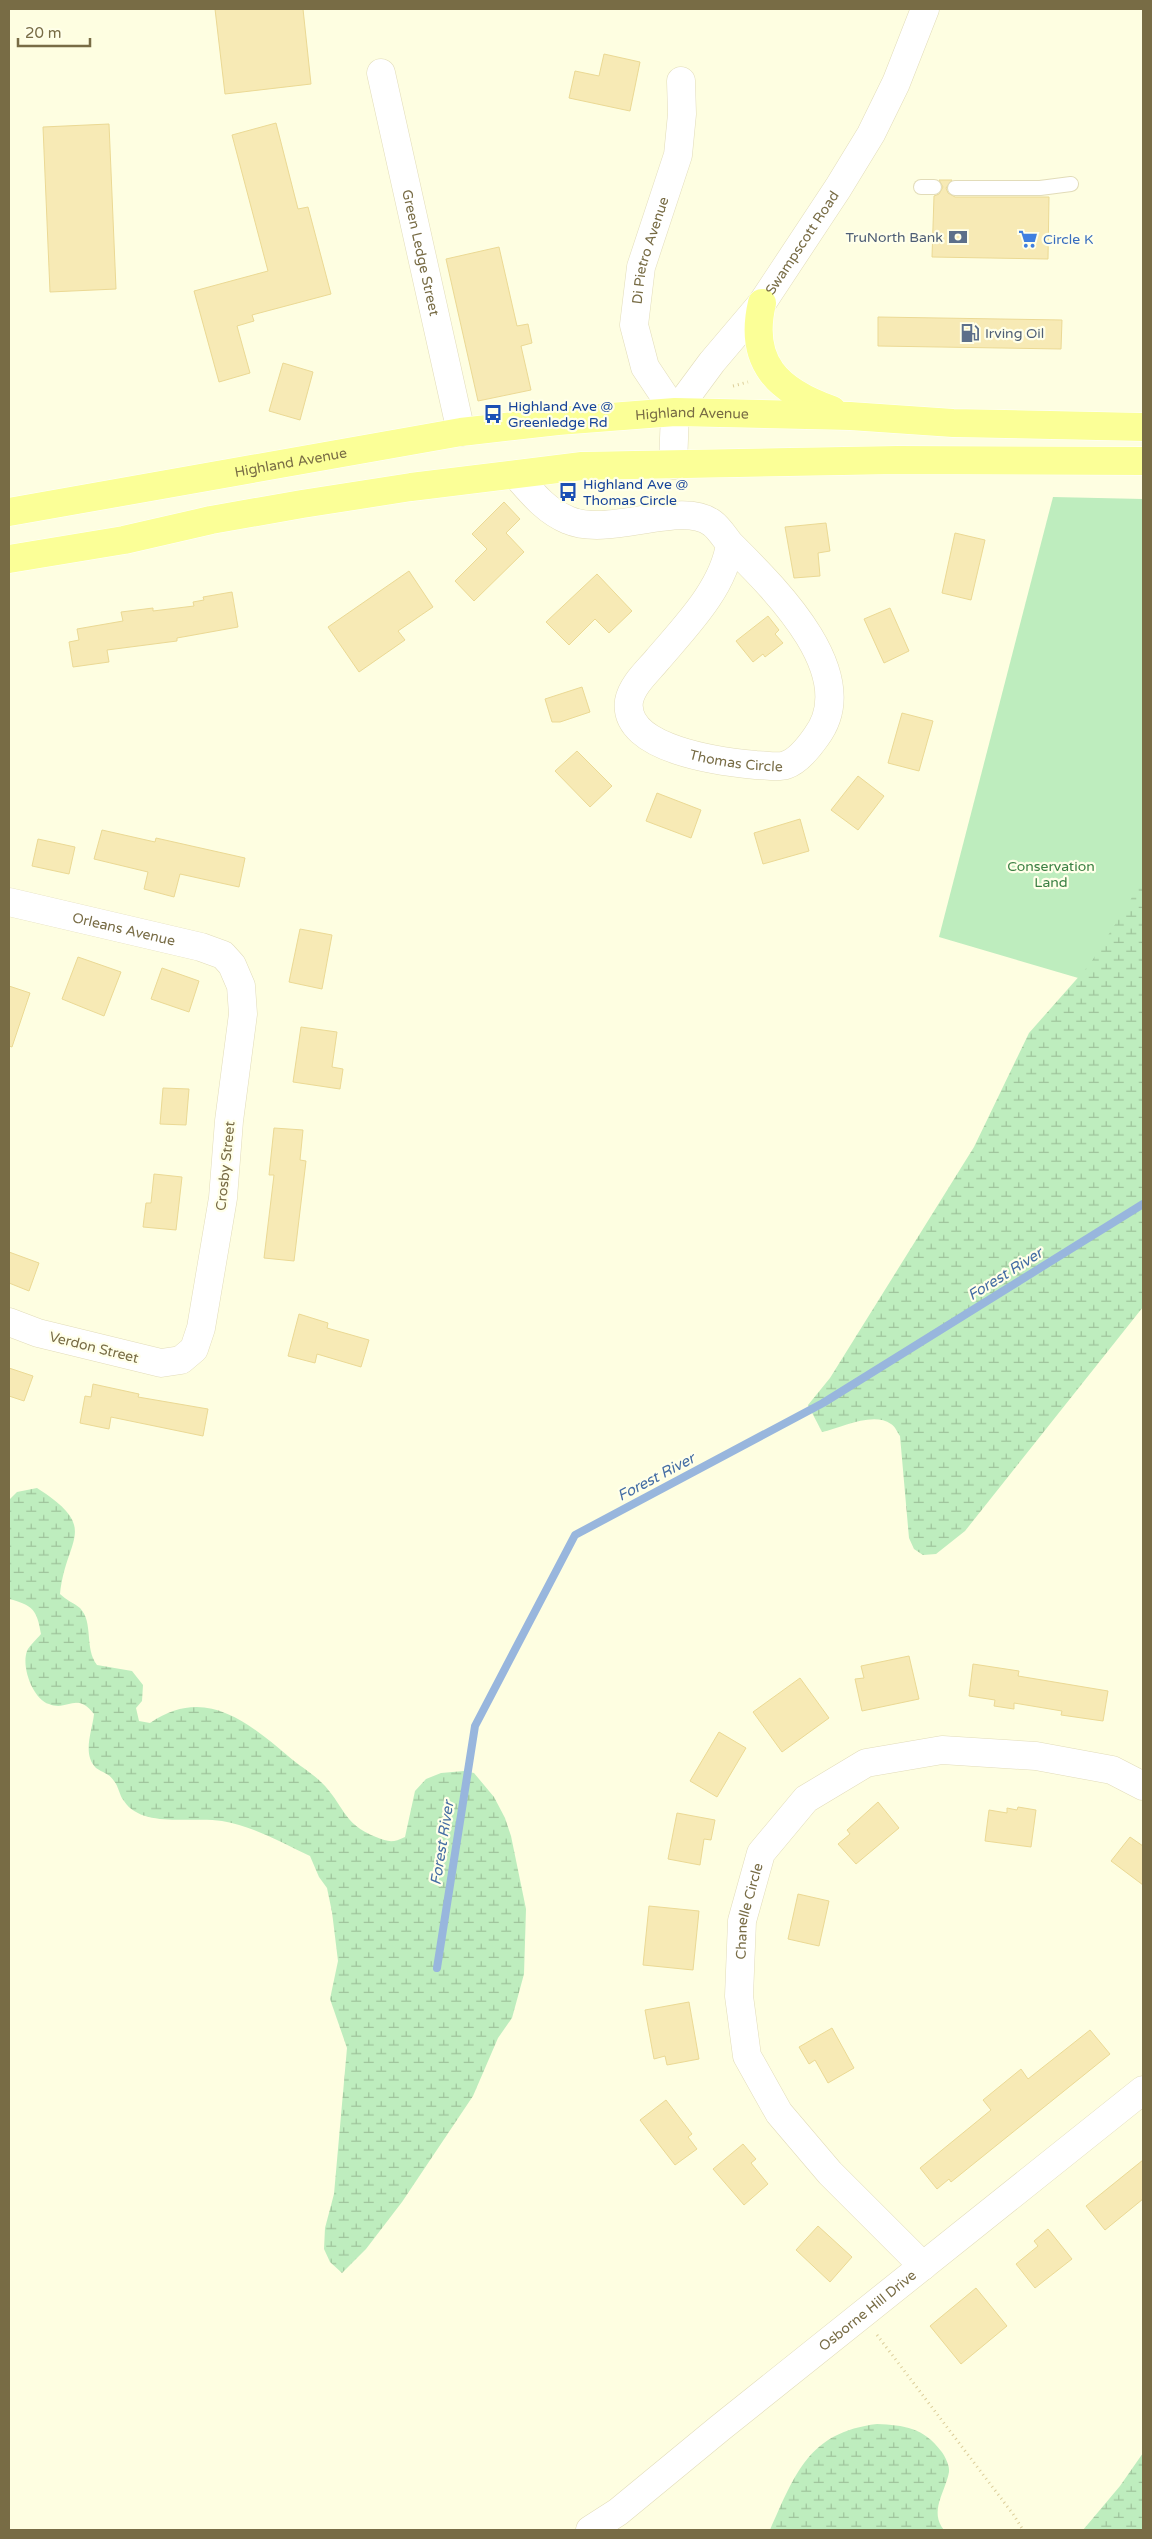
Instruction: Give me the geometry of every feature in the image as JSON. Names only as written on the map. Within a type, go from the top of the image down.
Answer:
[{"type":"main road","points":[[762,303],[758,323],[762,359],[780,382],[807,401],[850,416]]},
{"type":"main road","name":"Highland Avenue","points":[[9,512],[461,432],[558,421],[675,412],[850,416],[953,422],[1143,427]]},
{"type":"main road","points":[[9,559],[124,540],[212,520],[302,504],[411,487],[582,466],[907,460],[1143,461]]},
{"type":"street","name":"Swampscott Road","points":[[675,412],[712,362],[762,303],[871,134],[896,83],[925,9]]},
{"type":"street","name":"Green Ledge Street","points":[[381,73],[461,432]]},
{"type":"street","name":"Di Pietro Avenue","points":[[675,412],[645,367],[634,325],[641,267],[678,155],[682,114],[681,81]]},
{"type":"street","points":[[673,465],[675,412]]},
{"type":"street","name":"Thomas Circle","points":[[516,475],[553,512],[570,521],[593,525],[621,525],[660,517],[692,516],[712,523],[780,597],[811,640],[830,687],[830,707],[823,729],[801,755],[786,765],[742,764],[683,752],[663,745],[645,735],[633,721],[629,701],[636,685],[720,578],[728,559],[730,544]]},
{"type":"street","name":"Orleans Avenue","points":[[9,902],[201,947],[223,955],[232,966]]},
{"type":"street","name":"Crosby Street","points":[[181,1360],[194,1350],[201,1328],[223,1198],[229,1121],[243,1014],[241,986],[232,966]]},
{"type":"street","name":"Verdon Street","points":[[9,1322],[38,1333],[139,1359],[161,1363],[181,1360]]},
{"type":"street","name":"Chanelle Circle","points":[[923,2266],[830,2173],[779,2113],[747,2056],[739,1996],[742,1921],[761,1853],[806,1798],[866,1763],[942,1750],[1036,1756],[1112,1770],[1143,1786]]},
{"type":"street","name":"Osborne Hill Drive","points":[[590,2530],[618,2512],[1143,2090]]},
{"type":"lane","points":[[955,188],[1040,188],[1071,184]]},
{"type":"path","points":[[728,387],[754,381]]},
{"type":"path","points":[[862,2315],[1013,2514],[1023,2530]]},
{"type":"green space","name":"Conservation Land","points":[[1053,497],[1143,499],[1143,997],[939,937]]},
{"type":"green space","points":[[1143,880],[1143,1307],[965,1531],[936,1554],[923,1555],[914,1549],[909,1538],[900,1436],[895,1428],[884,1420],[875,1419],[822,1432],[808,1405],[830,1378],[974,1147],[1029,1033],[1090,964]]},
{"type":"green space","points":[[37,1488],[57,1502],[68,1514],[74,1525],[75,1535],[63,1575],[60,1594],[80,1608],[84,1614],[87,1621],[91,1651],[97,1665],[132,1671],[143,1685],[142,1701],[136,1708],[139,1721],[150,1723],[170,1712],[188,1707],[206,1708],[223,1712],[240,1720],[256,1730],[317,1778],[329,1790],[344,1813],[356,1826],[384,1840],[394,1841],[405,1837],[415,1791],[426,1779],[441,1773],[464,1771],[474,1773],[494,1797],[505,1818],[511,1836],[526,1909],[524,1974],[512,2018],[498,2038],[473,2096],[402,2202],[366,2249],[342,2273],[330,2262],[324,2249],[325,2228],[334,2194],[347,2048],[330,1999],[338,1961],[327,1888],[319,1877],[310,1856],[256,1831],[234,1823],[210,1820],[169,1820],[143,1815],[132,1810],[122,1799],[112,1778],[96,1768],[92,1762],[89,1742],[94,1714],[88,1707],[82,1704],[72,1703],[56,1706],[43,1701],[38,1696],[27,1673],[26,1658],[28,1649],[41,1634],[38,1619],[29,1606],[9,1599],[9,1500],[17,1492]]},
{"type":"green space","points":[[877,2424],[896,2425],[913,2429],[928,2437],[943,2453],[949,2472],[939,2502],[938,2516],[944,2530],[770,2530],[797,2474],[807,2459],[820,2446],[835,2436],[854,2429]]},
{"type":"green space","points":[[1143,2453],[1143,2530],[1083,2530],[1120,2486]]},
{"type":"building","points":[[215,9],[303,9],[311,84],[225,94]]},
{"type":"building","points":[[604,54],[640,62],[630,111],[569,98],[575,71],[599,76]]},
{"type":"building","points":[[276,123],[298,209],[308,207],[331,294],[252,315],[254,321],[237,326],[250,373],[219,382],[194,291],[268,271],[232,135]]},
{"type":"building","points":[[109,124],[116,289],[50,292],[43,127]]},
{"type":"building","points":[[939,180],[952,180],[946,188],[948,193],[955,197],[1049,197],[1048,259],[932,257],[934,196],[939,194],[943,187]]},
{"type":"building","points":[[499,247],[517,326],[528,324],[532,343],[521,346],[531,390],[478,401],[446,259]]},
{"type":"building","name":"Irving Oil","points":[[878,317],[1062,320],[1061,349],[878,346]]},
{"type":"building","points":[[283,363],[313,372],[300,420],[269,411]]},
{"type":"building","points":[[504,502],[520,519],[506,533],[524,552],[474,601],[455,581],[487,549],[472,534]]},
{"type":"building","points":[[826,523],[830,551],[818,553],[820,576],[794,578],[785,527]]},
{"type":"building","points":[[955,533],[985,540],[971,600],[942,593]]},
{"type":"building","points":[[409,571],[433,607],[398,631],[405,640],[359,672],[328,627]]},
{"type":"building","points":[[597,574],[632,611],[609,633],[595,619],[569,645],[546,622]]},
{"type":"building","points":[[232,592],[238,627],[177,638],[177,641],[107,650],[109,662],[73,667],[69,642],[79,640],[77,629],[123,621],[121,612],[153,608],[153,611],[194,606],[193,602],[204,600],[203,597]]},
{"type":"building","points":[[890,608],[909,651],[884,663],[864,619]]},
{"type":"building","points":[[768,616],[779,630],[775,634],[783,643],[765,657],[763,654],[753,662],[736,641]]},
{"type":"building","points":[[582,687],[590,712],[560,722],[552,722],[545,699]]},
{"type":"building","points":[[902,713],[933,721],[919,771],[888,763]]},
{"type":"building","points":[[577,751],[612,786],[590,807],[555,771]]},
{"type":"building","points":[[858,776],[884,796],[858,830],[831,810]]},
{"type":"building","points":[[657,793],[701,810],[691,838],[646,821]]},
{"type":"building","points":[[800,819],[809,851],[763,864],[754,833]]},
{"type":"building","points":[[102,830],[155,842],[156,838],[245,858],[239,887],[180,874],[174,897],[144,889],[148,872],[94,859]]},
{"type":"building","points":[[38,839],[75,847],[69,874],[32,866]]},
{"type":"building","points":[[300,929],[332,935],[322,989],[289,982]]},
{"type":"building","points":[[78,957],[121,972],[104,1016],[62,999]]},
{"type":"building","points":[[162,968],[199,981],[189,1012],[151,999]]},
{"type":"building","points":[[9,986],[30,993],[12,1047],[9,1046]]},
{"type":"building","points":[[301,1027],[337,1032],[332,1067],[343,1069],[340,1089],[293,1082]]},
{"type":"building","points":[[163,1088],[189,1089],[186,1125],[160,1124]]},
{"type":"building","points":[[274,1128],[303,1130],[300,1160],[306,1161],[294,1261],[264,1258],[274,1175],[269,1175]]},
{"type":"building","points":[[154,1174],[182,1177],[176,1230],[143,1227],[146,1203],[151,1203]]},
{"type":"building","points":[[9,1252],[39,1263],[29,1291],[9,1283]]},
{"type":"building","points":[[299,1314],[328,1323],[327,1328],[369,1340],[361,1367],[317,1354],[315,1363],[288,1356]]},
{"type":"building","points":[[9,1368],[33,1376],[24,1401],[9,1396]]},
{"type":"building","points":[[93,1384],[139,1394],[138,1397],[208,1409],[203,1436],[111,1417],[109,1429],[80,1423],[85,1396],[91,1397]]},
{"type":"building","points":[[909,1656],[919,1699],[862,1711],[855,1679],[864,1678],[861,1666]]},
{"type":"building","points":[[973,1664],[1019,1671],[1018,1676],[1108,1691],[1103,1721],[1061,1715],[1062,1711],[1014,1703],[1014,1709],[994,1706],[995,1700],[969,1696]]},
{"type":"building","points":[[800,1678],[829,1718],[782,1752],[753,1712]]},
{"type":"building","points":[[719,1732],[746,1748],[717,1797],[690,1781]]},
{"type":"building","points":[[878,1802],[899,1828],[856,1864],[838,1844],[850,1834],[847,1830]]},
{"type":"building","points":[[1018,1807],[1036,1810],[1031,1847],[985,1841],[989,1810],[1007,1813],[1007,1808],[1017,1810]]},
{"type":"building","points":[[677,1813],[715,1820],[711,1840],[704,1839],[700,1865],[668,1859]]},
{"type":"building","points":[[1130,1837],[1143,1846],[1143,1885],[1111,1861]]},
{"type":"building","points":[[798,1894],[829,1901],[819,1946],[788,1939]]},
{"type":"building","points":[[649,1906],[699,1911],[693,1970],[643,1965]]},
{"type":"building","points":[[689,2002],[699,2059],[667,2065],[665,2056],[654,2059],[645,2010]]},
{"type":"building","points":[[832,2028],[854,2068],[828,2083],[815,2060],[809,2064],[799,2047]]},
{"type":"building","points":[[1090,2030],[1110,2054],[951,2182],[949,2179],[937,2189],[920,2168],[991,2110],[983,2100],[1021,2069],[1028,2079]]},
{"type":"building","points":[[666,2100],[692,2134],[688,2137],[697,2149],[675,2165],[640,2120]]},
{"type":"building","points":[[743,2144],[756,2159],[751,2163],[768,2184],[744,2205],[713,2169]]},
{"type":"building","points":[[1143,2160],[1143,2199],[1105,2230],[1086,2206]]},
{"type":"building","points":[[818,2226],[852,2257],[830,2282],[796,2250]]},
{"type":"building","points":[[1048,2229],[1072,2259],[1035,2288],[1016,2264],[1038,2246],[1034,2241]]},
{"type":"building","points":[[976,2288],[1007,2326],[961,2364],[930,2326]]},
{"type":"waterway","name":"Forest River","points":[[437,1968],[475,1726],[575,1535],[823,1403],[1143,1204]]},
{"type":"place","name":"TruNorth Bank","points":[[958,237]]},
{"type":"place","name":"Circle K","points":[[1028,239]]},
{"type":"place","name":"Irving Oil","points":[[970,333]]},
{"type":"place","name":"Highland Ave @ Greenledge Rd","points":[[493,414]]},
{"type":"place","name":"Highland Ave @ Thomas Circle","points":[[568,492]]}]
